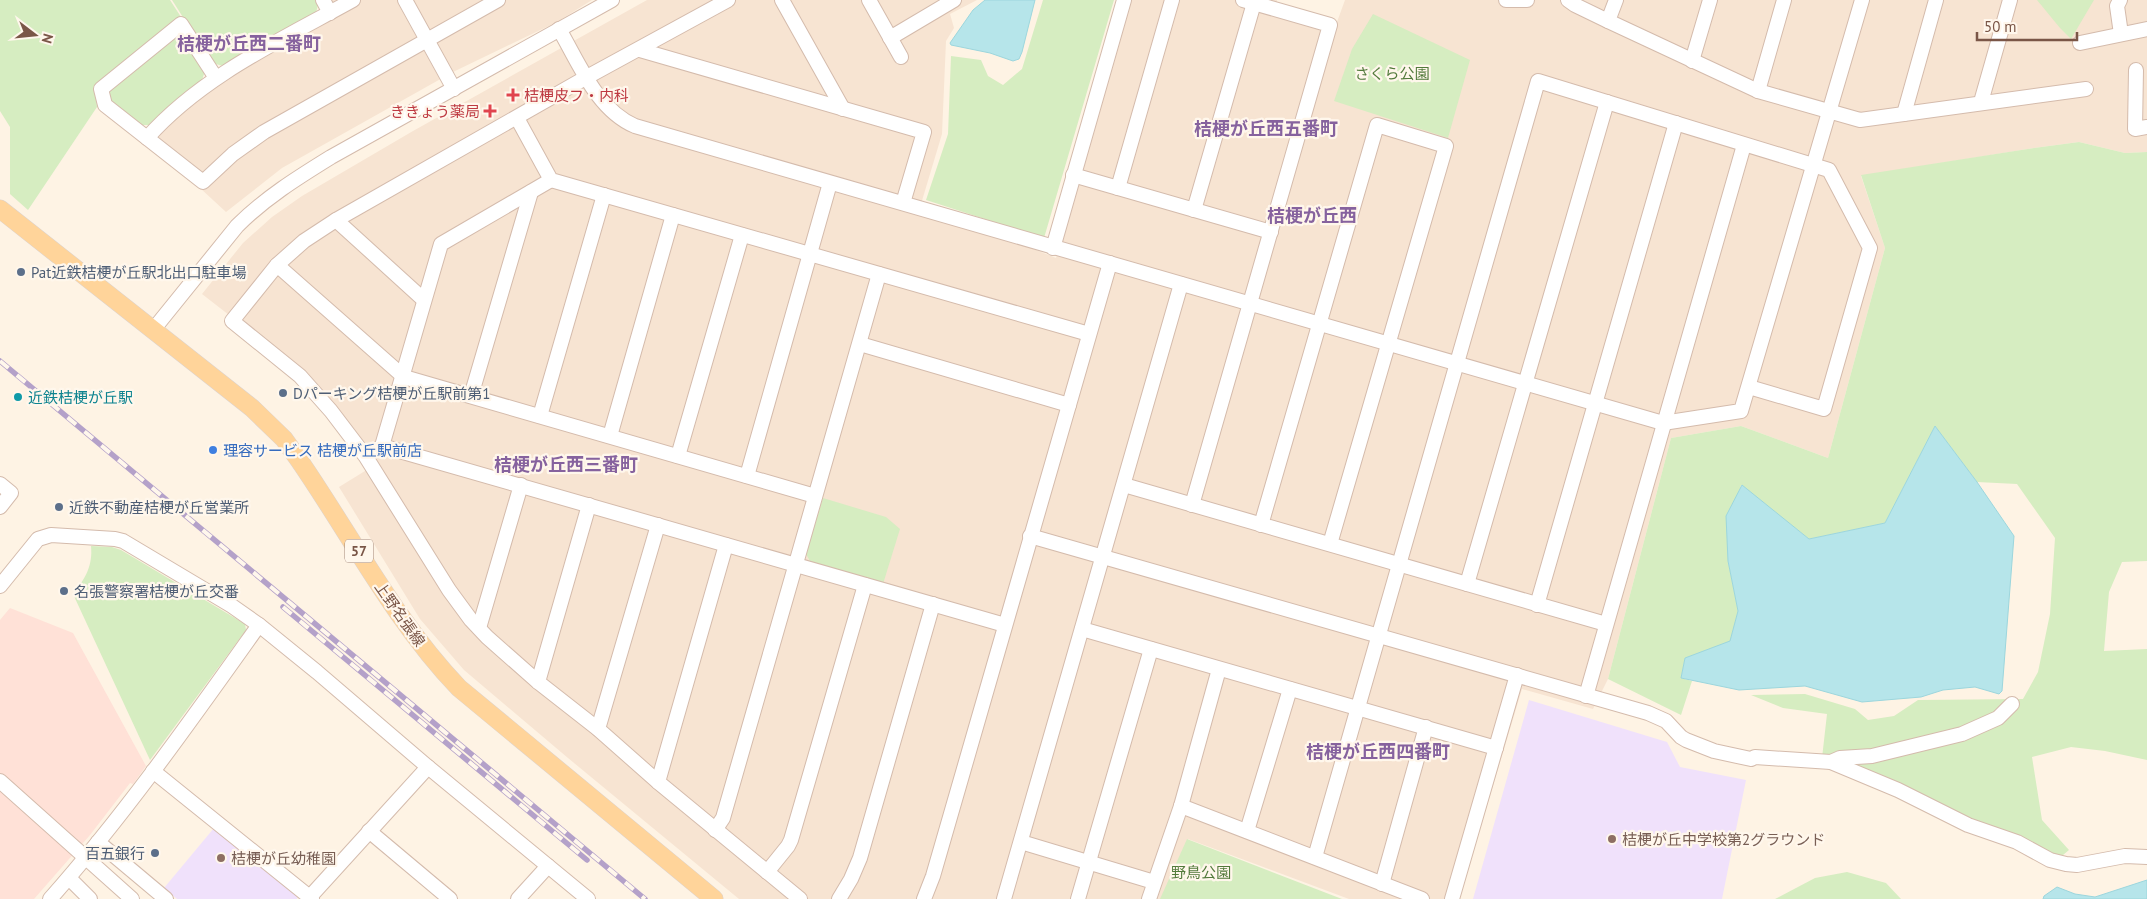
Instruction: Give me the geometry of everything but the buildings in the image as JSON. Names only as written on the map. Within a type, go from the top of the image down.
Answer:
[{"type":"main road","name":"上野名張線","points":[[0,209],[252,408],[284,439],[313,480],[409,630],[459,688],[714,899]]},
{"type":"street","points":[[323,0],[330,13]]},
{"type":"street","points":[[147,138],[178,106],[216,78],[353,0]]},
{"type":"street","points":[[405,0],[454,89]]},
{"type":"street","points":[[216,78],[181,24],[101,89],[105,105],[203,182],[233,154],[264,132],[498,0]]},
{"type":"street","points":[[153,330],[220,245],[268,198],[324,161],[612,0]]},
{"type":"street","points":[[728,0],[640,50],[587,77],[336,220],[300,244],[277,265],[232,320],[300,376],[332,411],[366,457],[449,590],[471,620],[538,682],[598,729],[715,830],[800,899]]},
{"type":"street","points":[[782,0],[843,109]]},
{"type":"street","points":[[869,0],[901,57]]},
{"type":"street","points":[[890,38],[954,0]]},
{"type":"street","points":[[1054,248],[1124,0]]},
{"type":"street","points":[[1118,188],[1172,0]]},
{"type":"street","points":[[1506,0],[1527,0]]},
{"type":"street","points":[[1568,0],[1608,21],[1758,91],[1860,120],[1980,102],[2086,89]]},
{"type":"street","points":[[1608,21],[1616,0]]},
{"type":"street","points":[[1692,61],[1710,0]]},
{"type":"street","points":[[1758,91],[1784,0]]},
{"type":"street","points":[[559,29],[587,77],[608,107],[628,123],[1663,423],[1741,411],[1862,0]]},
{"type":"street","points":[[1904,114],[1936,0]]},
{"type":"street","points":[[1980,102],[2010,0]]},
{"type":"street","points":[[2120,0],[2117,6],[2121,34]]},
{"type":"street","points":[[1192,504],[1330,25],[1283,5],[1248,2],[1194,210]]},
{"type":"street","points":[[2080,43],[2147,29]]},
{"type":"street","points":[[640,50],[924,132],[903,204]]},
{"type":"street","points":[[2136,70],[2134,129],[2147,127]]},
{"type":"street","points":[[1315,858],[1538,81],[1829,170],[1870,248],[1824,408],[1749,387]]},
{"type":"street","points":[[1467,584],[1608,102]]},
{"type":"street","points":[[517,118],[552,180],[1089,334]]},
{"type":"street","points":[[1537,605],[1676,123]]},
{"type":"street","points":[[1261,525],[1377,125],[1446,146],[1330,544]]},
{"type":"street","points":[[1586,696],[1744,145]]},
{"type":"street","points":[[1074,175],[1271,232]]},
{"type":"street","points":[[366,457],[382,446],[404,377],[441,244],[552,180]]},
{"type":"street","points":[[747,476],[830,183]]},
{"type":"street","points":[[471,396],[531,192]]},
{"type":"street","points":[[540,416],[604,195]]},
{"type":"street","points":[[610,436],[673,215]]},
{"type":"street","points":[[336,220],[424,300]]},
{"type":"street","points":[[678,456],[742,235]]},
{"type":"street","points":[[924,899],[933,876],[1110,264]]},
{"type":"street","points":[[277,265],[404,377],[816,496]]},
{"type":"street","points":[[715,830],[723,818],[879,274]]},
{"type":"street","points":[[1004,899],[1181,284]]},
{"type":"street","points":[[860,344],[1069,405]]},
{"type":"street","points":[[382,446],[1005,625]]},
{"type":"street","points":[[0,484],[11,493],[0,507]]},
{"type":"street","points":[[479,628],[521,485]]},
{"type":"street","points":[[1124,485],[1606,624]]},
{"type":"street","points":[[538,682],[589,505]]},
{"type":"street","points":[[598,729],[658,525]]},
{"type":"street","points":[[0,586],[38,539],[51,535],[123,541],[232,606],[258,626],[317,672],[428,767],[588,899]]},
{"type":"street","points":[[1030,536],[1659,717],[1666,721],[1680,737],[1714,751],[1751,759],[1755,757],[1831,762],[1898,790],[1974,828],[2023,844],[2050,860],[2077,865],[2124,856],[2147,857]]},
{"type":"street","points":[[658,782],[726,545]]},
{"type":"street","points":[[767,872],[791,840],[865,585]]},
{"type":"street","points":[[838,899],[849,884],[860,858],[934,604]]},
{"type":"street","points":[[50,899],[86,858],[153,771],[258,626]]},
{"type":"street","points":[[1082,629],[1496,748]]},
{"type":"street","points":[[1078,899],[1151,649]]},
{"type":"street","points":[[1149,899],[1181,806],[1219,669]]},
{"type":"street","points":[[1452,899],[1517,675]]},
{"type":"street","points":[[1247,831],[1290,688]]},
{"type":"street","points":[[1831,762],[1840,758],[1872,756],[1962,734],[1998,718],[2012,704]]},
{"type":"street","points":[[1382,884],[1426,727]]},
{"type":"street","points":[[153,771],[310,898],[428,767]]},
{"type":"street","points":[[0,781],[132,899]]},
{"type":"street","points":[[1181,806],[1422,899]]},
{"type":"street","points":[[369,831],[450,899]]},
{"type":"street","points":[[98,842],[166,899]]},
{"type":"street","points":[[1021,842],[1154,882]]},
{"type":"street","points":[[518,899],[548,866]]},
{"type":"street","points":[[69,878],[90,899]]},
{"type":"shaded area","points":[[316,0],[592,0],[557,22],[453,72],[282,168],[226,212],[200,188],[145,146],[160,131],[218,84],[327,20]]},
{"type":"shaded area","points":[[647,0],[977,0],[950,14],[954,28],[946,41],[942,134],[921,204],[1056,258],[1131,0],[1277,0],[1277,3],[1337,22],[1345,0],[2147,0],[2147,152],[2125,153],[2079,142],[1861,176],[1885,248],[1828,458],[1741,426],[1671,438],[1608,679],[1593,709],[1522,689],[1459,899],[1349,899],[1188,839],[1162,899],[739,899],[464,670],[420,619],[339,487],[378,463],[360,438],[229,315],[202,294],[243,243],[272,217],[302,196],[413,131]]},
{"type":"shaded area","points":[[10,608],[73,633],[146,766],[133,784],[130,783],[90,835],[34,899],[0,899],[0,620]]},
{"type":"shaded area","name":"桔梗が丘中学校第2グラウンド","points":[[1529,700],[1667,742],[1680,767],[1746,780],[1722,899],[1473,899]]},
{"type":"shaded area","name":"桔梗が丘幼稚園","points":[[214,828],[298,894],[297,899],[177,899],[164,888]]},
{"type":"green space","points":[[0,0],[170,0],[181,17],[95,86],[97,107],[28,210],[10,194],[10,127],[0,111]]},
{"type":"green space","points":[[172,0],[315,0],[318,5],[316,13],[223,66],[212,63]]},
{"type":"green space","points":[[1043,0],[1114,0],[1044,238],[926,200],[948,134],[951,56],[981,60],[988,76],[1003,85],[1022,69]]},
{"type":"green space","points":[[2037,0],[2094,0],[2071,39]]},
{"type":"green space","name":"さくら公園","points":[[1373,14],[1470,60],[1448,138],[1334,101],[1352,49]]},
{"type":"green space","points":[[173,37],[183,39],[205,71],[202,80],[173,103],[150,125],[139,125],[110,101],[109,91]]},
{"type":"green space","points":[[2079,142],[2125,153],[2147,152],[2147,561],[2122,562],[2109,592],[2104,651],[2147,649],[2147,760],[2105,751],[2071,747],[2032,757],[2042,820],[2069,850],[2063,855],[2051,856],[1822,758],[1827,714],[1783,708],[1751,695],[1805,694],[1855,709],[1868,720],[1894,716],[1918,700],[2023,699],[2038,672],[2050,614],[2055,538],[2017,484],[1977,482],[1935,426],[1885,523],[1809,539],[1741,485],[1728,561],[1738,611],[1730,642],[1685,658],[1681,678],[1692,681],[1681,715],[1608,679],[1671,438],[1741,426],[1828,458],[1885,248],[1861,175]]},
{"type":"green space","points":[[823,498],[886,517],[900,529],[883,584],[811,563],[806,554]]},
{"type":"green space","points":[[91,546],[112,547],[121,550],[245,624],[246,630],[150,760],[73,594],[87,572],[91,560]]},
{"type":"green space","name":"野鳥公園","points":[[1187,839],[1342,899],[1160,899]]},
{"type":"green space","points":[[1847,872],[1886,883],[1901,899],[1775,899],[1815,878]]},
{"type":"water","points":[[985,0],[1035,0],[1019,59],[1013,61],[990,53],[951,45],[950,43],[973,10]]},
{"type":"water","points":[[1935,426],[2014,536],[2002,691],[1999,694],[1975,687],[1943,690],[1921,697],[1862,702],[1805,686],[1739,690],[1681,678],[1685,658],[1730,641],[1738,611],[1728,561],[1726,516],[1742,485],[1809,539],[1885,523]]},
{"type":"water","points":[[2147,880],[2147,899],[2043,899],[2044,896],[2057,887],[2075,894],[2095,897]]},
{"type":"railway","points":[[0,361],[645,899]]},
{"type":"railway","points":[[283,607],[587,860]]},
{"type":"place","name":"桔梗皮フ・内科","points":[[513,95]]},
{"type":"place","name":"ききょう薬局","points":[[490,111]]},
{"type":"place","name":"Pat近鉄桔梗が丘駅北出口駐車場","points":[[21,272]]},
{"type":"place","name":"Dパーキング桔梗が丘駅前第1","points":[[283,393]]},
{"type":"place","name":"近鉄桔梗が丘駅","points":[[18,397]]},
{"type":"place","name":"理容サービス 桔梗が丘駅前店","points":[[213,450]]},
{"type":"place","name":"近鉄不動産桔梗が丘営業所","points":[[59,507]]},
{"type":"place","name":"名張警察署桔梗が丘交番","points":[[64,591]]},
{"type":"place","name":"桔梗が丘中学校第2グラウンド","points":[[1612,839]]},
{"type":"place","name":"百五銀行","points":[[155,853]]},
{"type":"place","name":"桔梗が丘幼稚園","points":[[221,858]]},
{"type":"district","name":"桔梗が丘西二番町","points":[[249,43]]},
{"type":"district","name":"桔梗が丘西五番町","points":[[1266,128]]},
{"type":"district","name":"桔梗が丘西","points":[[1312,215]]},
{"type":"district","name":"桔梗が丘西三番町","points":[[566,464]]},
{"type":"district","name":"桔梗が丘西四番町","points":[[1378,751]]}]
